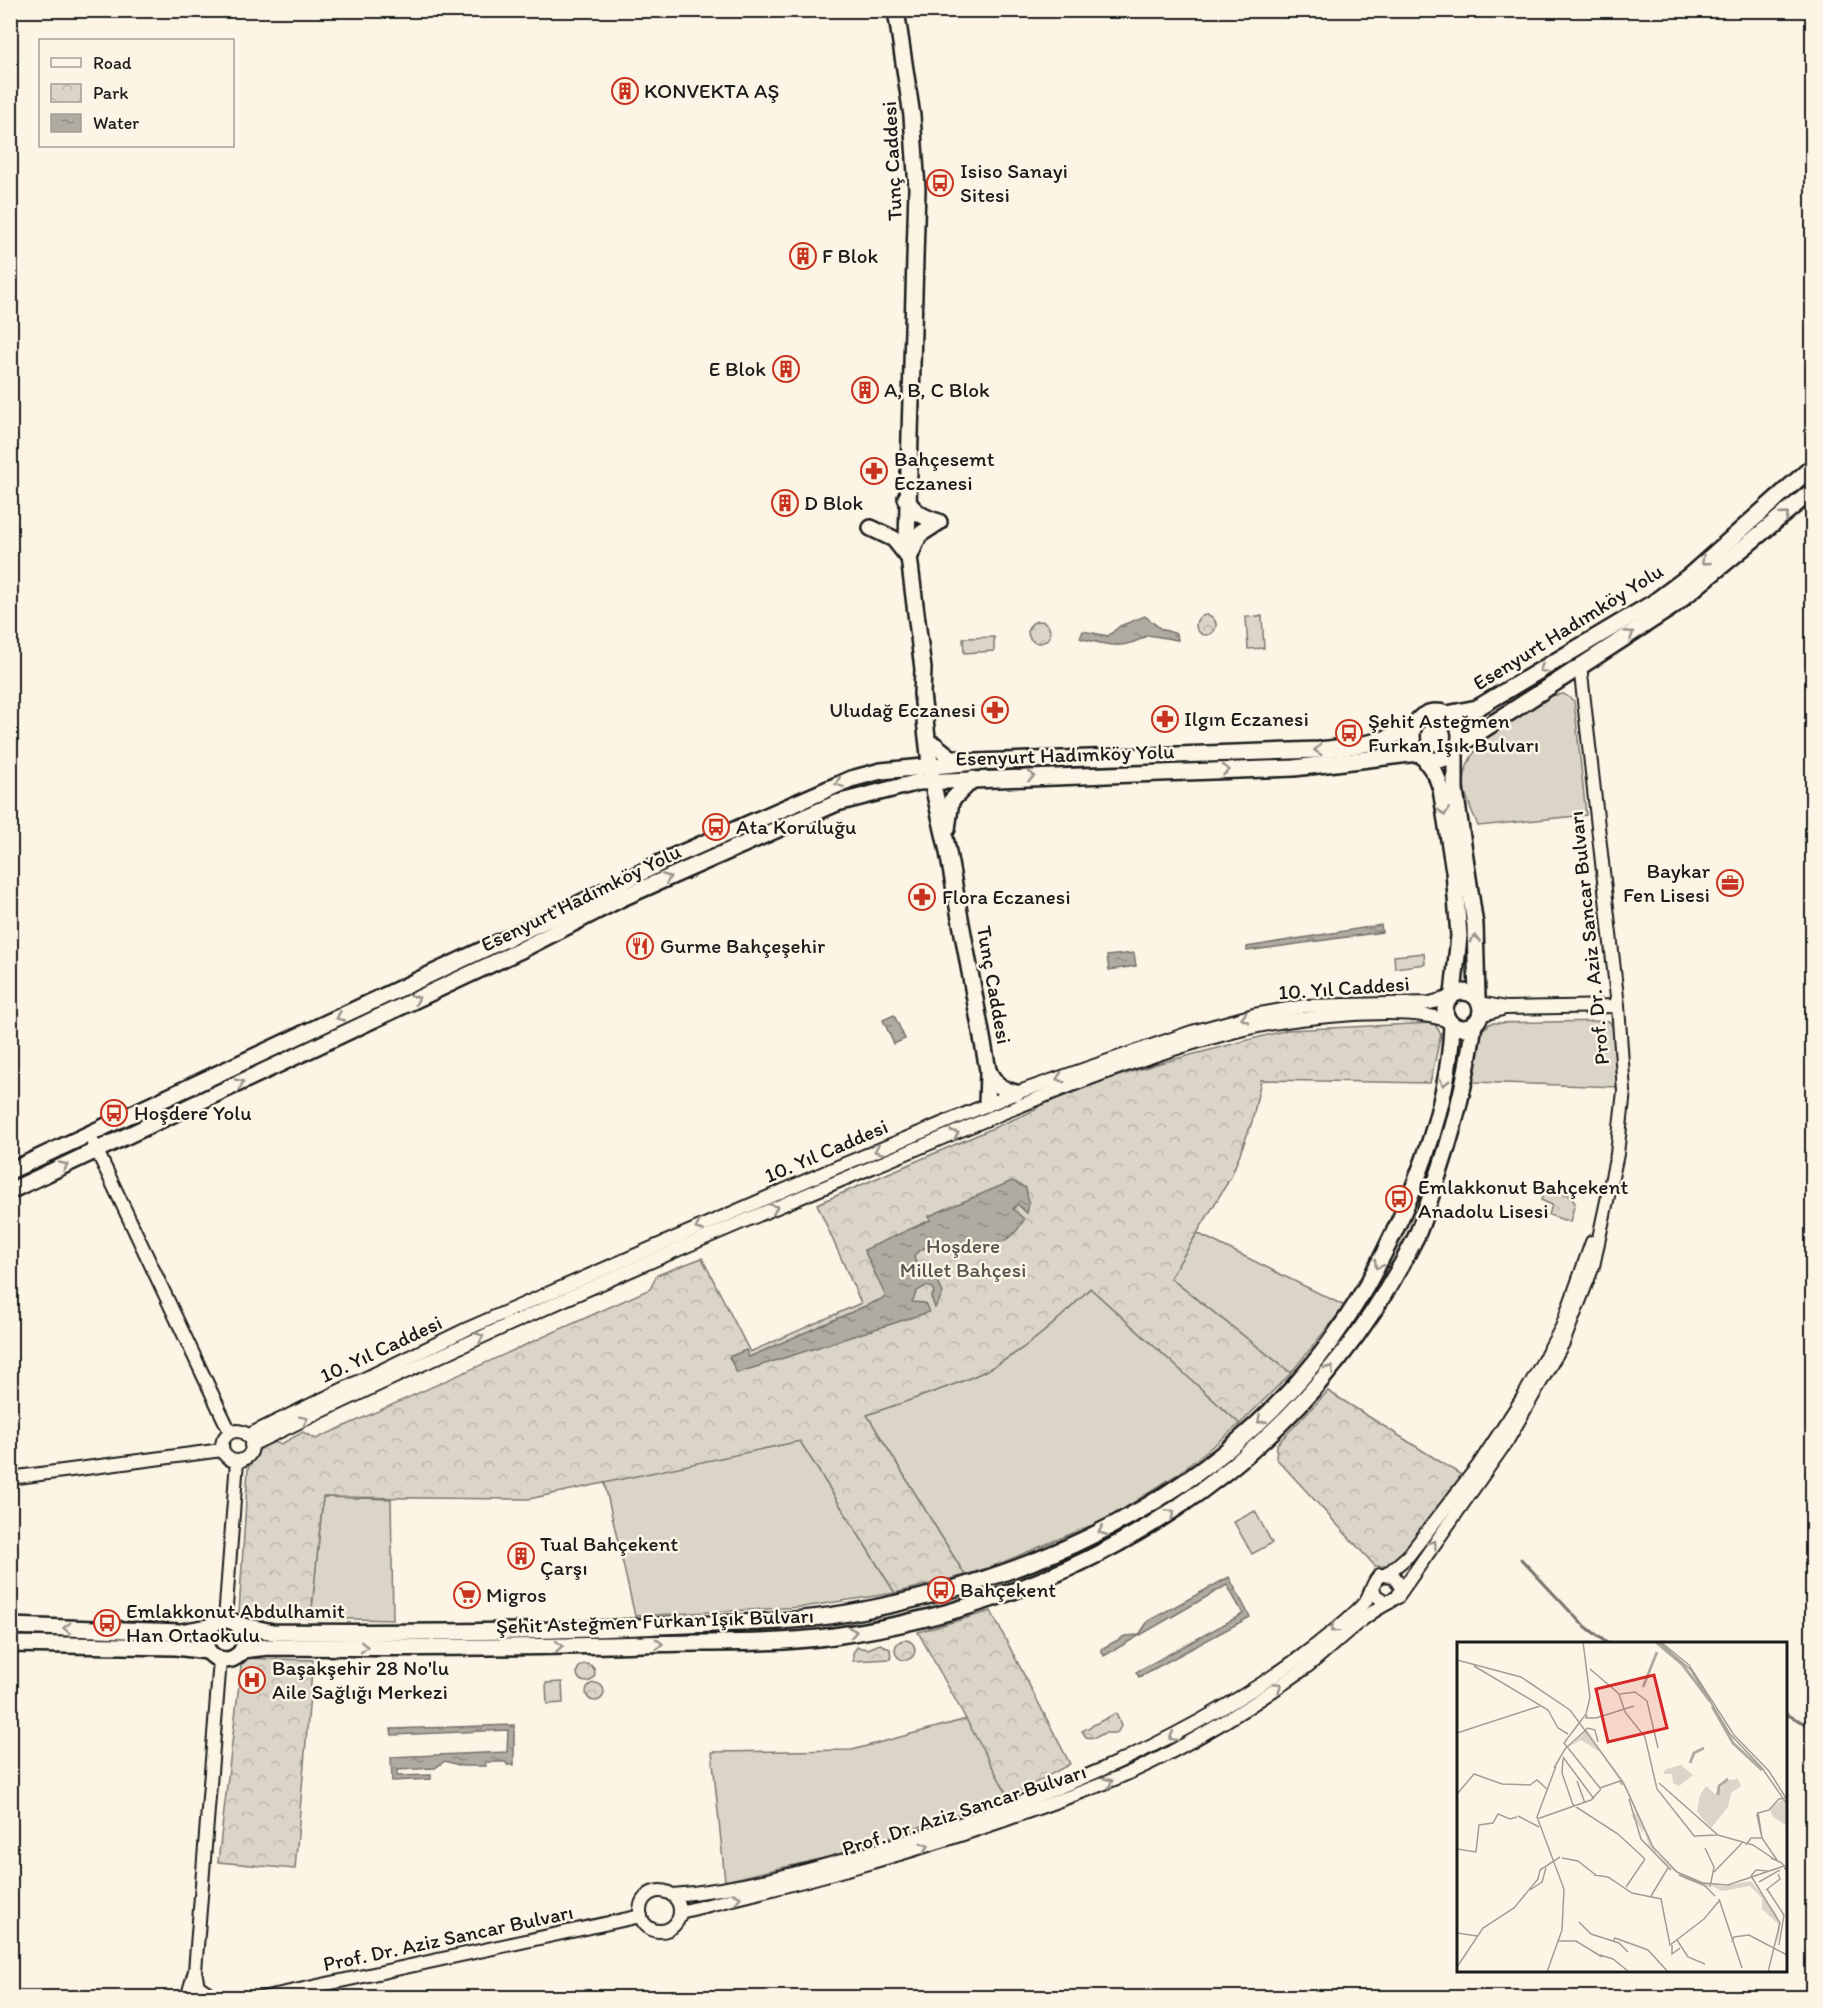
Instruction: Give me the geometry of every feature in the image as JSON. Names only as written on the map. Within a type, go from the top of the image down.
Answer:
[{"type":"main road","name":"Tunç Caddesi","points":[[896,10],[912,116],[917,188],[906,498],[909,558],[923,669],[921,694],[931,743],[936,801],[947,847],[988,1070],[987,1104]]},
{"type":"main road","name":"Esenyurt Hadımköy Yolu","points":[[1447,714],[1477,708],[1595,639],[1662,596],[1812,467]]},
{"type":"main road","name":"Esenyurt Hadımköy Yolu","points":[[1457,749],[1672,607],[1812,491]]},
{"type":"main road","points":[[871,528],[894,539],[909,558],[920,536],[939,522],[922,517],[906,498]]},
{"type":"main road","points":[[1725,564],[1732,550],[1755,530],[1756,517]]},
{"type":"main road","points":[[1595,639],[1600,654]]},
{"type":"main road","points":[[1421,755],[1439,761],[1457,749],[1460,730],[1447,714],[1435,712],[1426,714],[1414,725],[1412,739],[1421,755],[1436,775],[1441,789],[1454,871],[1459,936],[1451,996],[1444,1010],[1450,1023],[1463,1028],[1478,1010],[1466,991],[1451,996]]},
{"type":"main road","name":"Esenyurt Hadımköy Yolu","points":[[10,1191],[519,951],[620,899],[837,803],[901,785],[933,771],[976,762],[1319,750],[1364,745],[1395,737],[1414,725]]},
{"type":"main road","points":[[896,770],[918,757],[931,743],[950,757],[976,762]]},
{"type":"main road","name":"Şehit Asteğmen Furkan Işık Bulvarı","points":[[242,1650],[268,1647],[474,1648],[746,1643],[832,1636],[892,1626],[960,1608],[1029,1584],[1122,1544],[1195,1497],[1250,1454],[1325,1376],[1360,1329],[1417,1234],[1461,1103],[1478,1010],[1475,925],[1455,790],[1457,749]]},
{"type":"main road","name":"Esenyurt Hadımköy Yolu","points":[[10,1171],[90,1136],[555,916],[668,858],[837,784],[870,773],[896,770],[933,771],[973,779],[1294,768],[1421,755]]},
{"type":"main road","points":[[947,847],[951,801],[956,793],[973,779]]},
{"type":"main road","points":[[901,785],[927,793],[936,801]]},
{"type":"main road","name":"Şehit Asteğmen Furkan Işık Bulvarı","points":[[232,1622],[273,1632],[376,1633],[756,1623],[847,1613],[995,1576],[1116,1525],[1198,1474],[1276,1405],[1305,1375],[1353,1310],[1400,1221],[1436,1116],[1451,1051],[1450,1023]]},
{"type":"main road","name":"Tunç Caddesi","points":[[988,1070],[993,1082],[1005,1090],[1016,1093]]},
{"type":"main road","points":[[1400,1221],[1417,1234]]},
{"type":"main road","points":[[10,1644],[176,1647],[232,1659],[242,1650],[245,1637],[232,1622],[214,1622],[209,1627],[204,1639],[214,1655]]},
{"type":"main road","points":[[10,1626],[181,1632],[209,1627]]},
{"type":"main road","points":[[613,1645],[615,1628]]},
{"type":"street","name":"Prof. Dr. Aziz Sancar Bulvarı","points":[[1400,1593],[1507,1441],[1563,1343],[1593,1266],[1617,1154],[1624,1092],[1618,1006],[1580,666]]},
{"type":"street","name":"10. Yıl Caddesi","points":[[249,1440],[467,1329],[828,1171],[1016,1093],[1192,1032],[1254,1015],[1305,1006],[1430,1003],[1451,996]]},
{"type":"street","points":[[1478,1010],[1618,1006]]},
{"type":"street","name":"10. Yıl Caddesi","points":[[249,1440],[750,1218],[1067,1087],[1151,1057],[1229,1033],[1291,1020],[1417,1014],[1436,1016],[1450,1023]]},
{"type":"street","points":[[90,1136],[230,1432]]},
{"type":"street","name":"Prof. Dr. Aziz Sancar Bulvarı","points":[[1387,1574],[1408,1556],[1471,1475],[1524,1396],[1562,1327],[1605,1207]]},
{"type":"street","points":[[230,1432],[241,1432],[249,1440],[249,1454],[237,1461],[227,1457],[222,1450],[224,1439],[230,1432]]},
{"type":"street","points":[[10,1479],[222,1450]]},
{"type":"street","points":[[232,1622],[237,1461]]},
{"type":"street","points":[[1387,1574],[1398,1579],[1400,1593],[1390,1602],[1378,1599],[1373,1586],[1377,1578],[1387,1574]]},
{"type":"street","name":"Prof. Dr. Aziz Sancar Bulvarı","points":[[1373,1586],[1365,1603],[1300,1657],[1226,1708],[1156,1746],[1095,1774],[953,1827],[817,1868],[701,1893],[672,1895],[661,1891],[649,1894],[642,1904],[641,1916],[648,1926],[661,1930],[672,1926],[680,1912],[817,1879],[956,1838],[1102,1785],[1162,1757],[1230,1718],[1305,1668],[1375,1609],[1390,1602]]},
{"type":"street","points":[[187,1998],[195,1971],[214,1655]]},
{"type":"street","points":[[672,1895],[680,1912]]},
{"type":"street","name":"Prof. Dr. Aziz Sancar Bulvarı","points":[[262,1998],[641,1916]]},
{"type":"street","points":[[195,1971],[198,1986],[216,1998]]},
{"type":"green space","points":[[1202,615],[1210,615],[1216,621],[1216,629],[1210,635],[1202,635],[1196,629],[1196,621]]},
{"type":"green space","points":[[1262,616],[1264,648],[1248,649],[1246,617]]},
{"type":"green space","points":[[1039,621],[1047,624],[1050,632],[1047,640],[1039,643],[1031,640],[1028,632],[1031,624]]},
{"type":"green space","points":[[994,637],[994,651],[964,653],[963,638]]},
{"type":"green space","points":[[1564,694],[1574,701],[1586,815],[1478,826],[1465,791],[1465,774],[1470,759],[1492,733],[1506,723],[1550,696]]},
{"type":"green space","points":[[1424,953],[1425,964],[1395,968],[1394,956]]},
{"type":"green space","points":[[1609,1021],[1615,1030],[1619,1087],[1473,1082],[1481,1031],[1491,1023]]},
{"type":"green space","name":"Hoşdere Millet Bahçesi","points":[[1434,1023],[1441,1034],[1430,1083],[1261,1080],[1252,1122],[1231,1177],[1170,1278],[1291,1373],[1240,1424],[1090,1288],[1039,1335],[996,1365],[953,1385],[867,1415],[965,1575],[895,1593],[800,1441],[529,1499],[323,1497],[311,1618],[248,1617],[239,1613],[248,1469],[255,1452],[267,1441],[281,1444],[303,1432],[316,1439],[650,1289],[657,1275],[702,1258],[750,1352],[861,1303],[817,1204],[1035,1110],[1046,1099],[1160,1063],[1287,1030]]},
{"type":"green space","points":[[1544,1187],[1569,1195],[1575,1203],[1570,1222],[1549,1215],[1552,1205],[1541,1200]]},
{"type":"green space","points":[[1197,1233],[1345,1306],[1291,1373],[1170,1278]]},
{"type":"green space","points":[[1090,1288],[1240,1424],[1178,1474],[1109,1518],[996,1565],[965,1575],[867,1415],[953,1385],[996,1365],[1039,1335]]},
{"type":"green space","points":[[1328,1391],[1463,1476],[1392,1566],[1375,1566],[1276,1458],[1277,1444]]},
{"type":"green space","points":[[800,1441],[895,1593],[803,1607],[635,1616],[604,1481]]},
{"type":"green space","points":[[323,1497],[391,1499],[393,1620],[311,1618]]},
{"type":"green space","points":[[1255,1511],[1272,1543],[1252,1554],[1234,1522]]},
{"type":"green space","points":[[991,1611],[1070,1764],[1009,1797],[918,1632]]},
{"type":"green space","points":[[905,1640],[912,1643],[915,1650],[912,1657],[905,1660],[898,1657],[895,1650],[898,1643]]},
{"type":"green space","points":[[880,1644],[890,1649],[891,1659],[853,1661],[853,1653],[857,1647],[868,1649]]},
{"type":"green space","points":[[242,1658],[313,1660],[295,1869],[218,1862]]},
{"type":"green space","points":[[586,1664],[594,1669],[595,1673],[590,1681],[586,1682],[578,1677],[577,1673],[582,1665]]},
{"type":"green space","points":[[562,1682],[563,1703],[547,1704],[546,1683]]},
{"type":"green space","points":[[595,1683],[603,1688],[604,1692],[599,1700],[595,1701],[587,1696],[586,1692],[591,1684]]},
{"type":"green space","points":[[1116,1713],[1121,1726],[1117,1733],[1104,1733],[1095,1738],[1086,1737],[1082,1731]]},
{"type":"green space","points":[[967,1719],[1009,1797],[833,1856],[725,1881],[712,1752],[852,1750]]},
{"type":"water","points":[[1145,616],[1161,629],[1177,634],[1178,640],[1148,635],[1131,643],[1115,645],[1080,638],[1083,631],[1108,636],[1120,626]]},
{"type":"water","points":[[1381,925],[1382,932],[1247,951],[1247,947]]},
{"type":"water","points":[[1134,953],[1136,966],[1109,970],[1107,956]]},
{"type":"water","points":[[894,1015],[905,1039],[894,1044],[883,1020]]},
{"type":"water","points":[[1012,1181],[1026,1188],[1029,1204],[1027,1213],[1017,1204],[1013,1209],[1024,1219],[1014,1234],[1001,1242],[987,1245],[942,1243],[928,1247],[914,1255],[915,1261],[938,1282],[943,1293],[935,1308],[931,1297],[934,1293],[932,1288],[926,1286],[917,1291],[912,1302],[925,1303],[929,1312],[737,1373],[729,1357],[746,1350],[749,1357],[886,1297],[864,1250],[930,1220],[929,1216]]},
{"type":"water","points":[[1229,1577],[1250,1617],[1139,1677],[1136,1672],[1243,1614],[1227,1585],[1104,1656],[1101,1649],[1125,1636],[1139,1635],[1148,1621]]},
{"type":"water","points":[[514,1725],[514,1765],[507,1765],[506,1762],[485,1762],[486,1766],[462,1766],[445,1761],[435,1768],[397,1770],[397,1776],[431,1775],[431,1779],[392,1781],[391,1757],[507,1752],[508,1730],[392,1735],[391,1729]]},
{"type":"waterway","points":[[1521,1559],[1580,1622],[1605,1642]]},
{"type":"waterway","points":[[1787,1714],[1806,1724],[1812,1730]]},
{"type":"place","name":"KONVEKTA AŞ","points":[[625,91]]},
{"type":"place","name":"Isiso Sanayi Sitesi","points":[[940,183]]},
{"type":"place","name":"F Blok","points":[[803,256]]},
{"type":"place","name":"E Blok","points":[[786,369]]},
{"type":"place","name":"A, B, C Blok","points":[[865,390]]},
{"type":"place","name":"Bahçesemt Eczanesi","points":[[874,471]]},
{"type":"place","name":"D Blok","points":[[785,503]]},
{"type":"place","name":"Uludağ Eczanesi","points":[[995,710]]},
{"type":"place","name":"Ilgın Eczanesi","points":[[1165,719]]},
{"type":"place","name":"Şehit Asteğmen Furkan Işık Bulvarı","points":[[1349,733]]},
{"type":"place","name":"Ata Koruluğu","points":[[716,827]]},
{"type":"place","name":"Baykar Fen Lisesi","points":[[1730,883]]},
{"type":"place","name":"Flora Eczanesi","points":[[922,897]]},
{"type":"place","name":"Gurme Bahçeşehir","points":[[640,946]]},
{"type":"place","name":"Hoşdere Yolu","points":[[114,1113]]},
{"type":"place","name":"Emlakkonut Bahçekent Anadolu Lisesi","points":[[1399,1199]]},
{"type":"place","name":"Tual Bahçekent Çarşı","points":[[521,1556]]},
{"type":"place","name":"Bahçekent","points":[[941,1590]]},
{"type":"place","name":"Migros","points":[[467,1595]]},
{"type":"place","name":"Emlakkonut Abdulhamit Han Ortaokulu","points":[[107,1623]]},
{"type":"place","name":"Başakşehir 28 No'lu Aile Sağlığı Merkezi","points":[[252,1680]]}]
